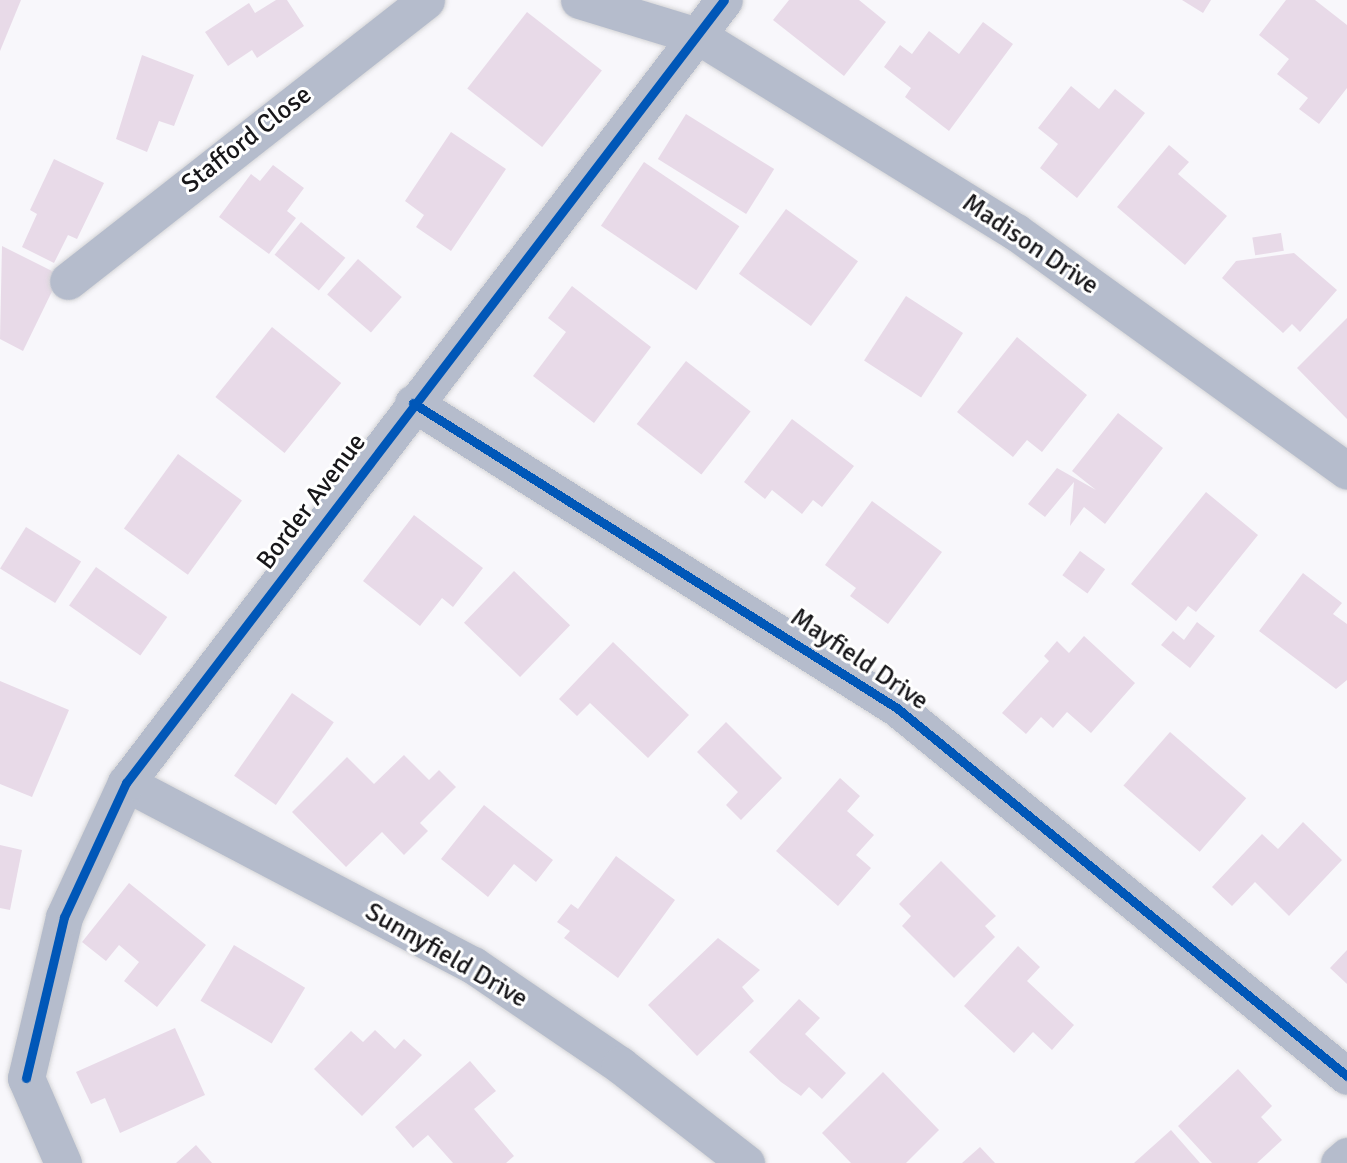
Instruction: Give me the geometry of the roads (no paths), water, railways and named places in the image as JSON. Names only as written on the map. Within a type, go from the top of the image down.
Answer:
[{"type":"street","name":"Stafford Close","points":[[68,281],[426,0]]},
{"type":"street","name":"Madison Drive","points":[[579,0],[700,37],[1016,232],[1347,471]]},
{"type":"street","name":"Border Avenue","points":[[13,1076],[64,917],[126,783],[413,403],[700,37],[724,0]]},
{"type":"street","name":"Mayfield Drive","points":[[413,403],[897,708],[1347,1076]]},
{"type":"street","name":"Sunnyfield Drive","points":[[126,783],[473,965],[620,1065],[746,1163]]},
{"type":"street","points":[[13,1076],[63,1163]]},
{"type":"street","points":[[1339,1163],[1347,1156]]}]
